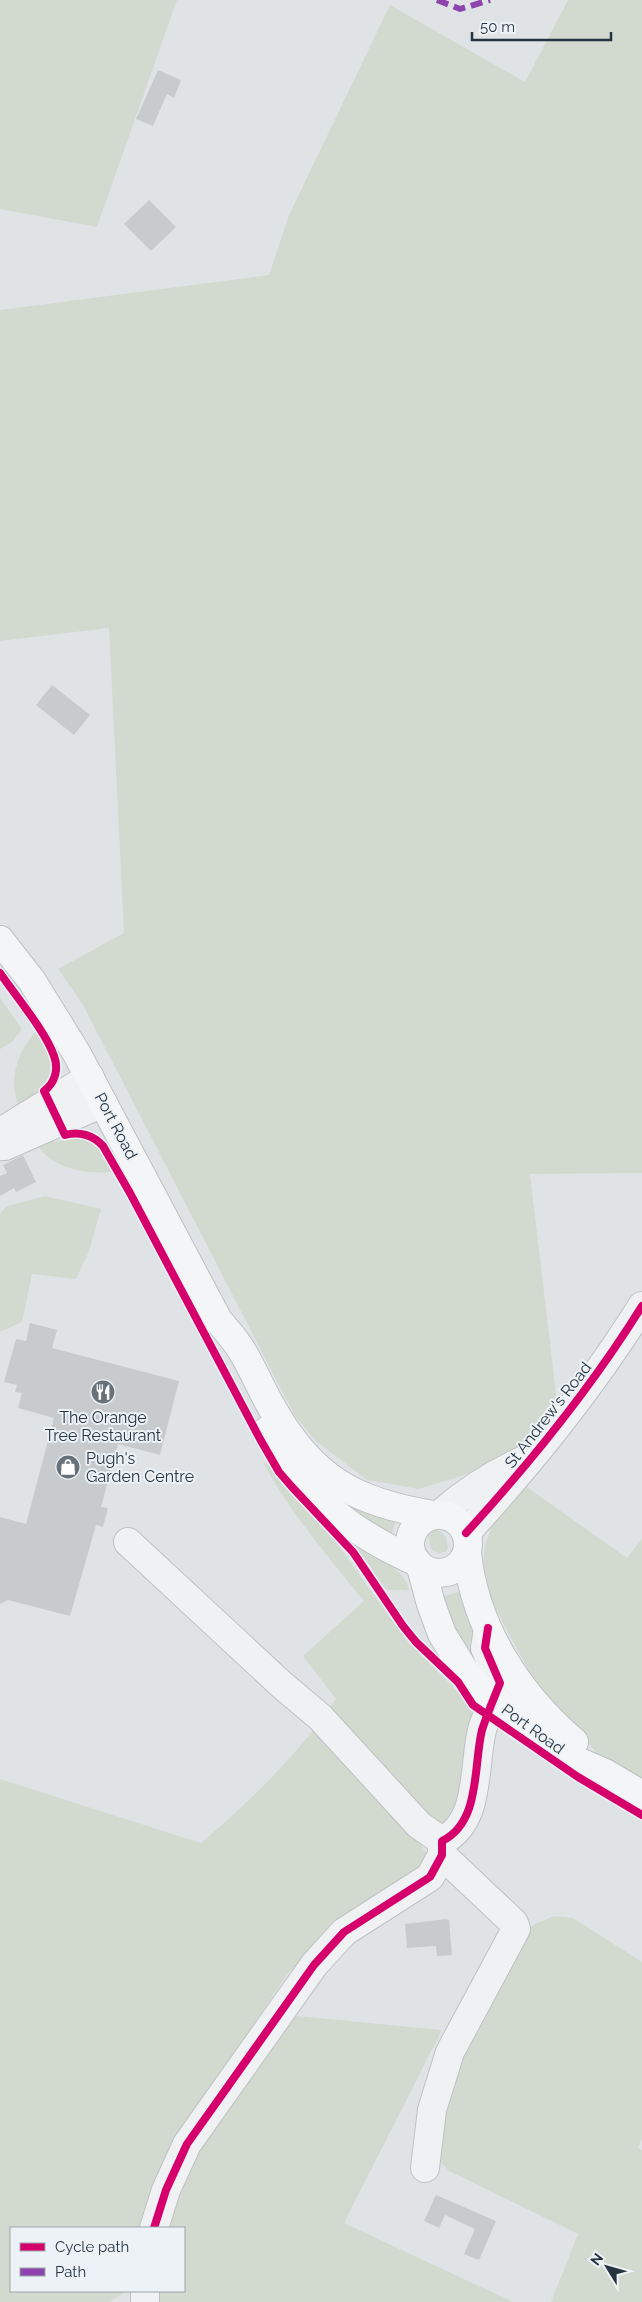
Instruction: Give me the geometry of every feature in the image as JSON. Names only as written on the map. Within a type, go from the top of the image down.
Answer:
[{"type":"main road","name":"Port Road","points":[[0,940],[32,980],[90,1077],[218,1320],[241,1349],[272,1409],[292,1439],[316,1466],[335,1483],[357,1496],[395,1508],[437,1515]]},
{"type":"main road","name":"Port Road","points":[[218,1320],[227,1355],[277,1448],[300,1479],[335,1515],[386,1548],[419,1564],[436,1620],[446,1642],[464,1670],[483,1692],[575,1760],[605,1772],[642,1795]]},
{"type":"main road","points":[[437,1515],[454,1518],[461,1524],[467,1543],[463,1562],[450,1571],[430,1572],[419,1564],[413,1556],[410,1546],[411,1536],[416,1527],[425,1519],[437,1515]]},
{"type":"main road","name":"Port Road","points":[[467,1543],[473,1587],[488,1628],[504,1661],[524,1691],[559,1730],[605,1772]]},
{"type":"street","points":[[0,1132],[90,1077]]},
{"type":"street","points":[[0,1146],[5,1146],[103,1103]]},
{"type":"street","name":"St Andrew's Road","points":[[467,1543],[530,1457],[547,1440],[587,1389],[642,1306]]},
{"type":"street","name":"St Andrew's Road","points":[[437,1515],[458,1498],[502,1470],[530,1457]]},
{"type":"street","points":[[128,1542],[282,1685],[320,1717],[419,1825],[514,1923],[516,1929],[450,2052],[432,2110],[425,2168]]},
{"type":"street","points":[[154,2227],[166,2190],[187,2144],[314,1966],[344,1932],[430,1877],[442,1848],[463,1824],[469,1810],[482,1730],[500,1683],[484,1648],[488,1628]]},
{"type":"shaded area","points":[[0,0],[177,0],[97,227],[0,209]]},
{"type":"shaded area","points":[[568,0],[642,0],[642,1173],[530,1174],[558,1410],[532,1445],[487,1468],[419,1489],[367,1480],[316,1441],[295,1416],[83,1005],[58,969],[124,933],[109,628],[0,641],[0,310],[269,275],[289,215],[390,5],[525,82]]},
{"type":"shaded area","points":[[0,998],[22,1029],[12,1042],[0,1049]]},
{"type":"shaded area","points":[[36,1031],[52,1064],[52,1072],[49,1079],[34,1094],[36,1098],[20,1108],[14,1088],[16,1068],[19,1058]]},
{"type":"shaded area","points":[[74,1137],[88,1140],[98,1148],[113,1172],[81,1171],[61,1165],[44,1153],[37,1144],[53,1138],[55,1142]]},
{"type":"shaded area","points":[[45,1196],[101,1209],[89,1251],[76,1279],[32,1274],[22,1322],[0,1332],[0,1214],[7,1206]]},
{"type":"shaded area","points":[[266,1462],[288,1491],[333,1538],[405,1638],[460,1694],[473,1712],[461,1797],[444,1822],[433,1823],[327,1712],[336,1699],[303,1656],[364,1601],[298,1518],[264,1464]]},
{"type":"shaded area","points":[[310,1474],[396,1520],[391,1537],[376,1531]]},
{"type":"shaded area","points":[[524,1485],[627,1558],[642,1539],[642,1778],[597,1754],[531,1675],[493,1604],[483,1569],[485,1545],[499,1508]]},
{"type":"shaded area","points":[[339,1530],[391,1565],[406,1582],[409,1590],[389,1590],[384,1587],[363,1556]]},
{"type":"shaded area","points":[[434,1530],[438,1530],[446,1537],[448,1548],[446,1552],[438,1553],[431,1549],[428,1536]]},
{"type":"shaded area","points":[[463,1590],[491,1685],[454,1636],[442,1597]]},
{"type":"shaded area","points":[[319,1723],[413,1833],[428,1856],[425,1871],[348,1912],[322,1935],[285,1977],[176,2143],[143,2227],[10,2227],[10,2292],[125,2292],[109,2302],[0,2302],[0,1779],[201,1843],[233,1815],[292,1756]]},
{"type":"shaded area","points":[[554,1916],[573,1918],[642,1962],[642,2139],[638,2148],[642,2150],[642,2302],[551,2302],[578,2234],[449,2171],[438,2159],[435,2139],[462,2045],[522,1933],[535,1924]]},
{"type":"shaded area","points":[[287,2015],[442,2030],[344,2223],[513,2302],[160,2302],[159,2292],[185,2292],[185,2227],[163,2227],[170,2194]]},
{"type":"building","points":[[158,70],[181,80],[174,98],[167,94],[153,126],[136,119]]},
{"type":"building","points":[[149,200],[176,227],[151,251],[124,224]]},
{"type":"building","points":[[52,685],[90,715],[74,735],[36,705]]},
{"type":"building","points":[[23,1155],[36,1182],[16,1192],[14,1188],[0,1196],[0,1176],[7,1173],[3,1165]]},
{"type":"building","name":"Pugh's Garden Centre","points":[[30,1323],[57,1330],[52,1348],[179,1381],[160,1455],[118,1444],[101,1507],[108,1508],[103,1527],[96,1525],[70,1616],[8,1600],[0,1604],[0,1517],[26,1524],[54,1418],[18,1408],[22,1393],[15,1392],[17,1385],[4,1382],[16,1339],[26,1341]]},
{"type":"building","points":[[449,1920],[452,1955],[437,1956],[436,1946],[407,1948],[405,1924]]},
{"type":"building","points":[[436,2195],[496,2221],[479,2260],[464,2254],[475,2229],[445,2215],[439,2228],[424,2221]]},
{"type":"marked path","points":[[437,0],[460,9],[490,0]]},
{"type":"cycle path","points":[[0,973],[50,1046],[54,1056],[56,1071],[51,1084],[44,1091],[65,1135],[75,1133],[86,1135],[95,1139],[103,1146],[279,1472],[353,1552],[403,1626],[416,1642],[458,1682],[473,1705],[578,1777],[642,1815]]},
{"type":"cycle path","points":[[466,1533],[559,1424],[602,1366],[642,1306]]},
{"type":"cycle path","points":[[154,2227],[166,2190],[187,2144],[314,1965],[344,1932],[430,1877],[442,1855],[442,1841],[455,1832],[463,1821],[473,1792],[482,1730],[500,1683],[485,1648],[488,1628]]},
{"type":"place","name":"The Orange Tree Restaurant","points":[[103,1392]]},
{"type":"place","name":"Pugh's Garden Centre","points":[[68,1467]]}]
